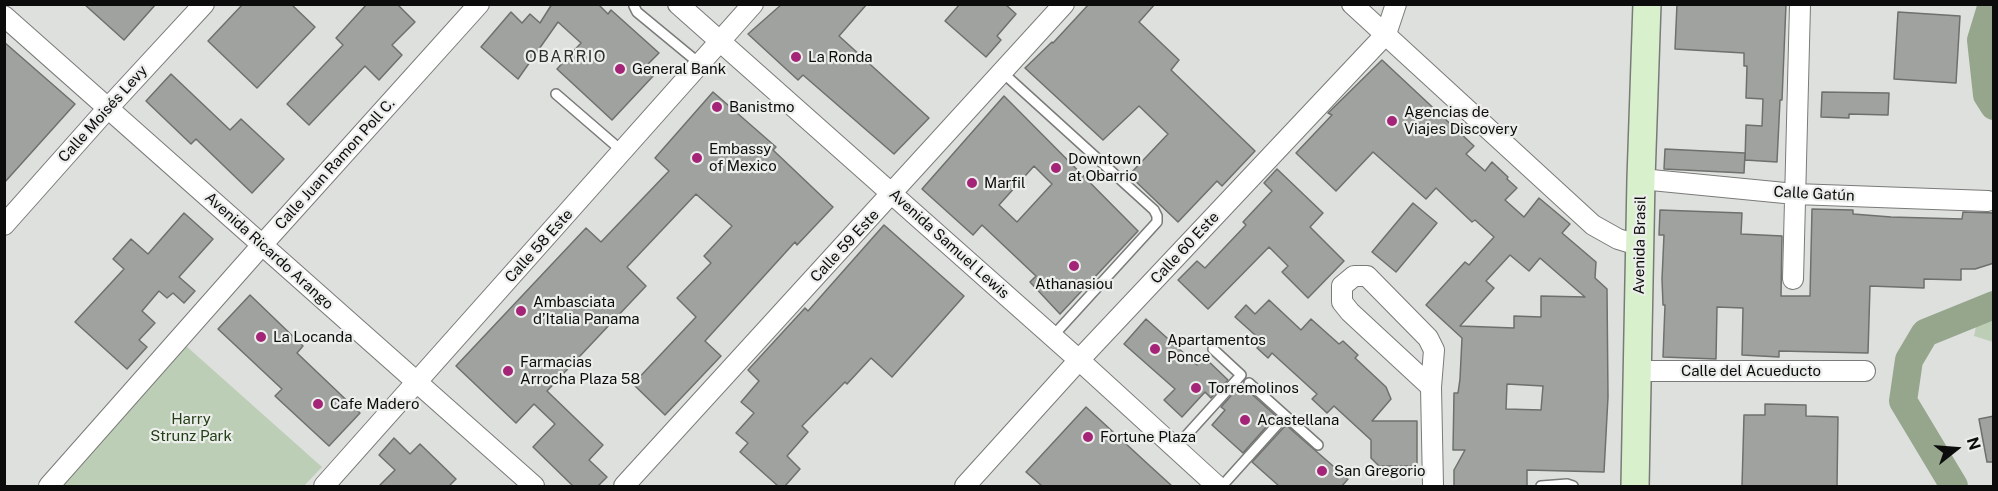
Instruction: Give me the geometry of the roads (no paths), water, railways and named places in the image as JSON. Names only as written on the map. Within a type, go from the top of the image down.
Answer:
[{"type":"main road","name":"Avenida Brasil","points":[[1635,486],[1647,4]]},
{"type":"street","name":"Calle Moisés Levy","points":[[4,225],[204,4]]},
{"type":"street","name":"Calle Juan Ramon Poll C.","points":[[49,486],[479,4]]},
{"type":"street","name":"Avenida Samuel Lewis","points":[[678,4],[1219,486]]},
{"type":"street","name":"Calle 58 Este","points":[[324,486],[753,4]]},
{"type":"street","name":"Calle 59 Este","points":[[624,486],[1064,4]]},
{"type":"street","points":[[1352,4],[1593,225],[1618,238],[1641,246]]},
{"type":"street","name":"Calle 60 Este","points":[[965,486],[1079,360],[1386,34],[1396,4]]},
{"type":"street","points":[[1793,279],[1800,5]]},
{"type":"street","name":"Avenida Ricardo Arango","points":[[4,16],[534,486]]},
{"type":"street","name":"Calle Gatún","points":[[1641,179],[1795,194],[1988,201]]},
{"type":"street","points":[[1431,387],[1342,302],[1342,286],[1354,276],[1367,276],[1428,338],[1434,350],[1431,387],[1432,486]]},
{"type":"street","name":"Calle del Acueducto","points":[[1638,371],[1865,371]]},
{"type":"lane","points":[[635,4],[637,12],[700,64]]},
{"type":"lane","points":[[1002,72],[1154,210],[1157,216],[1157,222],[1052,337]]},
{"type":"lane","points":[[556,94],[622,152]]},
{"type":"lane","points":[[1175,448],[1242,375],[1213,350]]},
{"type":"lane","points":[[1249,383],[1318,445]]},
{"type":"lane","points":[[1219,486],[1285,416]]},
{"type":"lane","points":[[1540,486],[1567,484],[1573,486]]},
{"type":"waterway","points":[[1992,4],[1981,40],[1987,95],[1994,106]]},
{"type":"waterway","points":[[1954,486],[1903,401],[1909,360],[1925,333],[1994,305]]},
{"type":"place","name":"La Ronda","points":[[796,57]]},
{"type":"place","name":"General Bank","points":[[620,69]]},
{"type":"place","name":"Banistmo","points":[[717,107]]},
{"type":"place","name":"Agencias de Viajes Discovery","points":[[1392,121]]},
{"type":"place","name":"Embassy of Mexico","points":[[697,158]]},
{"type":"place","name":"Downtown at Obarrio","points":[[1056,168]]},
{"type":"place","name":"Marfil","points":[[972,183]]},
{"type":"place","name":"Athanasiou","points":[[1074,266]]},
{"type":"place","name":"Ambasciata d’Italia Panama","points":[[521,311]]},
{"type":"place","name":"La Locanda","points":[[261,337]]},
{"type":"place","name":"Apartamentos Ponce","points":[[1155,349]]},
{"type":"place","name":"Farmacias Arrocha Plaza 58","points":[[508,371]]},
{"type":"place","name":"Torremolinos","points":[[1196,388]]},
{"type":"place","name":"Cafe Madero","points":[[318,404]]},
{"type":"place","name":"Acastellana","points":[[1245,420]]},
{"type":"place","name":"Fortune Plaza","points":[[1088,437]]},
{"type":"place","name":"San Gregorio","points":[[1322,471]]},
{"type":"district","name":"OBARRIO","points":[[566,57]]},
{"type":"park label","name":"Harry Strunz Park","points":[[191,428]]}]
